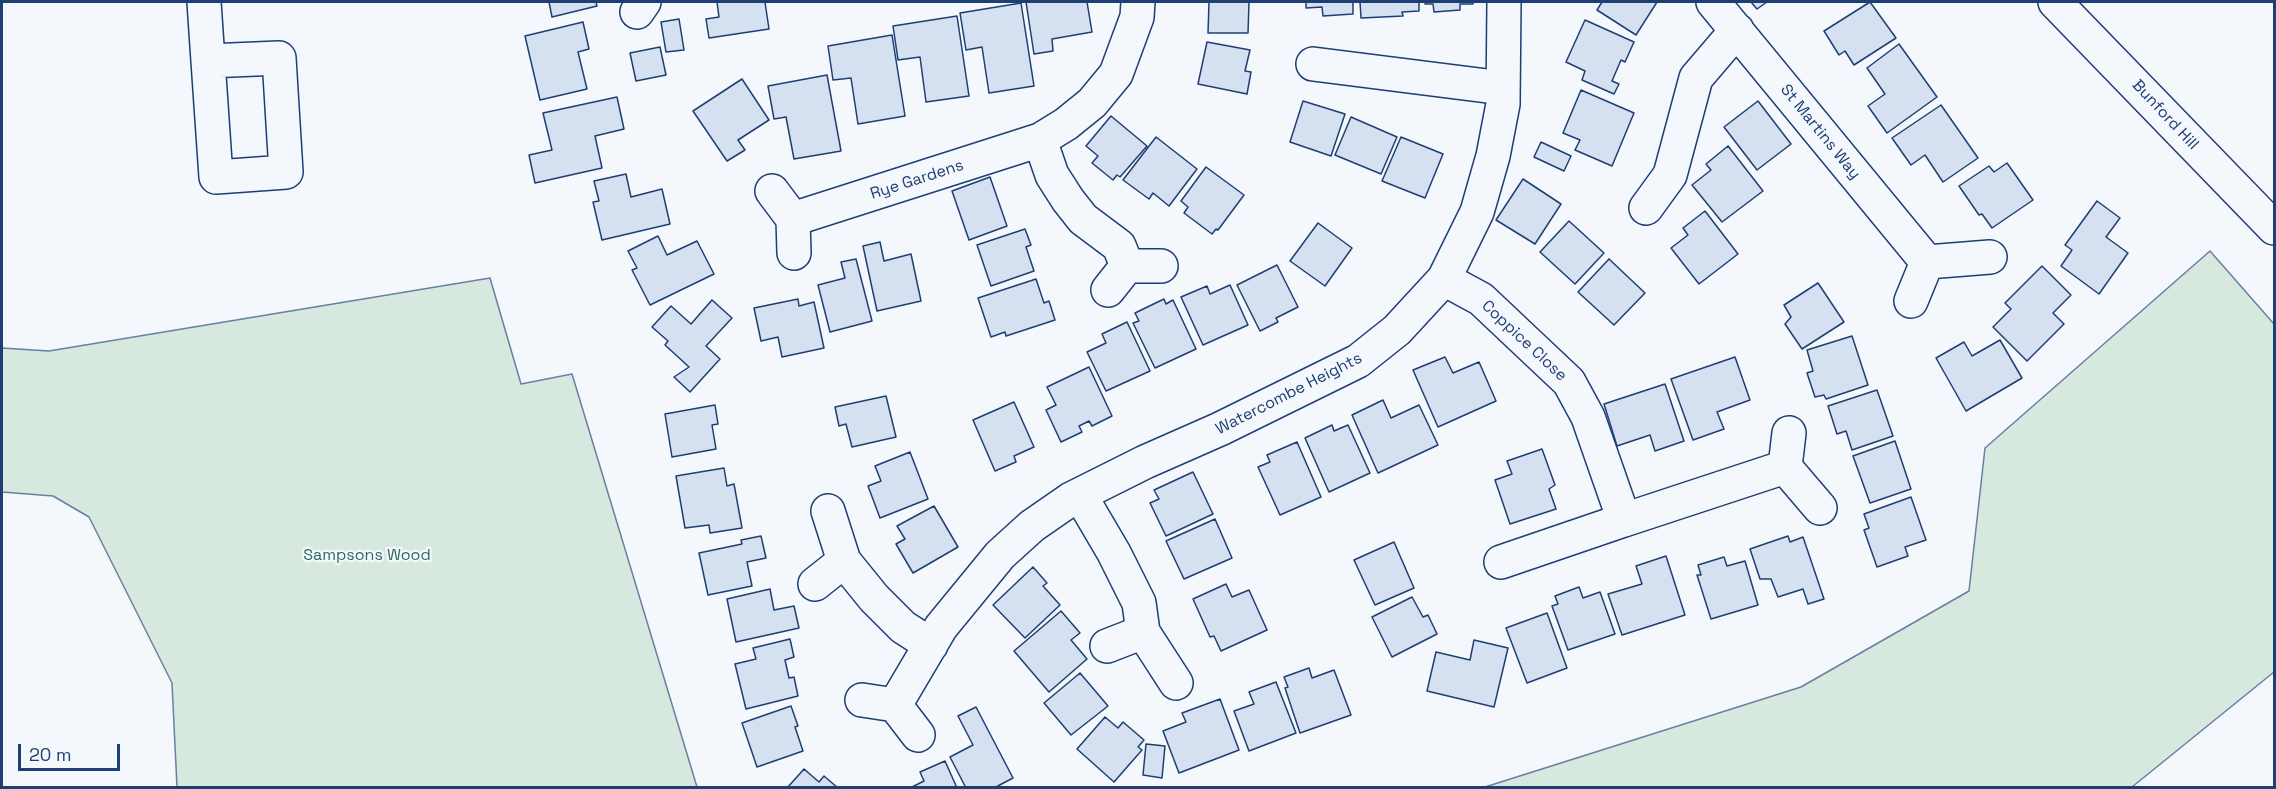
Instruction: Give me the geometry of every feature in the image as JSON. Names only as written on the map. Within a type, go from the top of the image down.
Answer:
[{"type":"main road","points":[[204,2],[208,61]]},
{"type":"main road","name":"Rye Gardens","points":[[794,219],[1040,140],[1066,124],[1092,103],[1116,74],[1137,16],[1138,2]]},
{"type":"main road","name":"Watercombe Heights","points":[[895,705],[941,627],[1000,555],[1032,526],[1080,495],[1145,462],[1220,429],[1358,362],[1397,330],[1444,279],[1477,212],[1493,156],[1503,104],[1504,2]]},
{"type":"main road","name":"St Martins Way","points":[[1713,2],[1927,262]]},
{"type":"main road","name":"Bunford Hill","points":[[2055,2],[2274,228]]},
{"type":"main road","points":[[1646,208],[1670,175],[1696,78],[1737,30]]},
{"type":"main road","points":[[1312,64],[1503,88]]},
{"type":"main road","points":[[1040,140],[1052,175],[1068,200],[1083,219],[1119,246],[1118,278],[1161,266]]},
{"type":"main road","points":[[772,191],[794,219],[794,252]]},
{"type":"main road","points":[[1911,301],[1927,262],[1990,257]]},
{"type":"main road","name":"Coppice Close","points":[[1444,279],[1481,299],[1569,382],[1588,417],[1624,520]]},
{"type":"main road","points":[[1789,433],[1785,467],[1820,508]]},
{"type":"main road","points":[[1502,562],[1785,467]]},
{"type":"main road","points":[[1080,495],[1114,553],[1139,603],[1143,632],[1176,683]]},
{"type":"main road","points":[[828,511],[844,561],[903,627],[931,645]]},
{"type":"main road","points":[[815,584],[844,561]]},
{"type":"main road","points":[[1107,646],[1143,632]]},
{"type":"main road","points":[[862,700],[895,705],[918,735]]},
{"type":"green space","points":[[2210,251],[2274,324],[2274,672],[2132,787],[1485,787],[1801,687],[1969,591],[1985,448]]},
{"type":"green space","name":"Sampsons Wood","points":[[490,278],[521,384],[572,374],[697,787],[177,787],[172,683],[89,517],[53,496],[2,492],[2,348],[49,351]]},
{"type":"building","points":[[549,2],[596,2],[597,6],[552,17]]},
{"type":"building","points":[[717,2],[765,2],[769,29],[709,38],[706,19],[719,17]]},
{"type":"building","points":[[1026,2],[1087,2],[1092,32],[1052,39],[1053,51],[1034,54]]},
{"type":"building","points":[[1209,2],[1249,2],[1248,33],[1208,33]]},
{"type":"building","points":[[1306,2],[1353,2],[1353,14],[1323,16],[1322,7],[1306,8]]},
{"type":"building","points":[[1360,2],[1419,2],[1419,11],[1402,12],[1403,16],[1361,18]]},
{"type":"building","points":[[1425,2],[1473,2],[1473,4],[1460,4],[1460,10],[1434,12],[1433,4],[1425,4]]},
{"type":"building","points":[[1602,2],[1657,2],[1636,35],[1597,10]]},
{"type":"building","points":[[1751,2],[1767,2],[1757,9]]},
{"type":"building","points":[[1870,2],[1896,38],[1854,65],[1845,51],[1839,55],[1824,31]]},
{"type":"building","points":[[1021,3],[1034,86],[989,93],[982,47],[966,50],[960,13]]},
{"type":"building","points":[[957,16],[969,96],[926,102],[920,57],[898,60],[893,26]]},
{"type":"building","points":[[679,19],[684,50],[666,52],[661,22]]},
{"type":"building","points":[[1585,20],[1634,42],[1625,62],[1621,60],[1612,81],[1619,84],[1614,94],[1582,80],[1585,71],[1566,62]]},
{"type":"building","points":[[583,22],[589,49],[578,52],[587,89],[540,100],[525,36]]},
{"type":"building","points":[[892,35],[905,116],[858,124],[851,78],[833,80],[828,46]]},
{"type":"building","points":[[1207,42],[1250,50],[1245,71],[1251,72],[1247,94],[1198,84]]},
{"type":"building","points":[[1899,44],[1937,97],[1887,133],[1868,106],[1885,94],[1867,68]]},
{"type":"building","points":[[660,47],[666,75],[636,81],[630,53]]},
{"type":"building","points":[[827,75],[841,151],[794,159],[786,117],[774,119],[768,86]]},
{"type":"building","points":[[742,79],[769,120],[738,140],[745,150],[727,161],[693,111]]},
{"type":"building","points":[[1581,90],[1634,113],[1612,166],[1575,150],[1580,140],[1563,133]]},
{"type":"building","points":[[617,97],[624,129],[595,136],[602,168],[535,183],[529,155],[552,150],[543,113]]},
{"type":"building","points":[[1303,101],[1345,114],[1331,156],[1290,142]]},
{"type":"building","points":[[1758,101],[1791,144],[1757,170],[1724,127]]},
{"type":"building","points":[[1941,105],[1978,158],[1943,182],[1925,155],[1911,165],[1892,138]]},
{"type":"building","points":[[1111,116],[1147,146],[1120,177],[1117,175],[1113,180],[1092,163],[1098,156],[1086,146]]},
{"type":"building","points":[[1351,117],[1397,137],[1381,174],[1335,155]]},
{"type":"building","points":[[1156,137],[1197,169],[1169,206],[1153,193],[1149,199],[1123,180]]},
{"type":"building","points":[[1401,137],[1443,154],[1425,198],[1382,181]]},
{"type":"building","points":[[1541,142],[1571,156],[1564,171],[1534,157]]},
{"type":"building","points":[[1728,146],[1763,191],[1722,222],[1692,185],[1711,170],[1706,164]]},
{"type":"building","points":[[2007,163],[2033,200],[1992,228],[1982,214],[1979,215],[1959,186],[1989,166],[1994,172]]},
{"type":"building","points":[[1206,167],[1244,195],[1218,230],[1216,229],[1212,234],[1184,213],[1188,207],[1181,201]]},
{"type":"building","points":[[626,174],[631,197],[662,189],[670,224],[602,240],[593,202],[599,201],[594,181]]},
{"type":"building","points":[[990,177],[1007,226],[969,240],[952,191]]},
{"type":"building","points":[[1523,179],[1561,204],[1535,244],[1496,220]]},
{"type":"building","points":[[2097,201],[2120,218],[2106,237],[2128,253],[2099,294],[2061,266],[2072,250],[2065,245]]},
{"type":"building","points":[[1705,211],[1738,254],[1699,284],[1671,248],[1688,235],[1683,228]]},
{"type":"building","points":[[1569,221],[1604,253],[1575,284],[1540,252]]},
{"type":"building","points":[[1318,223],[1352,248],[1325,286],[1290,261]]},
{"type":"building","points":[[1025,229],[1031,245],[1026,247],[1034,271],[991,286],[977,245]]},
{"type":"building","points":[[658,236],[667,255],[697,241],[714,274],[650,305],[632,270],[637,268],[628,251]]},
{"type":"building","points":[[880,242],[884,261],[911,254],[921,301],[877,311],[863,246]]},
{"type":"building","points":[[856,259],[872,321],[830,332],[818,285],[845,278],[841,262]]},
{"type":"building","points":[[1609,259],[1645,293],[1614,325],[1578,292]]},
{"type":"building","points":[[1277,265],[1298,307],[1276,318],[1278,322],[1260,331],[1237,285]]},
{"type":"building","points":[[2042,266],[2071,295],[2053,313],[2064,324],[2027,361],[1993,327],[2011,309],[2005,303]]},
{"type":"building","points":[[1036,279],[1044,303],[1049,301],[1055,320],[1006,336],[1005,332],[991,337],[978,298]]},
{"type":"building","points":[[1818,283],[1844,322],[1802,349],[1785,324],[1791,317],[1784,305]]},
{"type":"building","points":[[1230,285],[1248,325],[1203,345],[1181,297],[1207,286],[1210,294]]},
{"type":"building","points":[[798,299],[799,306],[814,302],[824,348],[782,357],[778,337],[761,341],[754,308]]},
{"type":"building","points":[[1164,299],[1166,304],[1173,300],[1196,349],[1155,368],[1133,323],[1139,321],[1135,313]]},
{"type":"building","points":[[712,300],[732,318],[706,346],[720,359],[690,392],[674,377],[689,367],[665,345],[668,341],[652,327],[671,306],[691,324]]},
{"type":"building","points":[[1127,322],[1150,371],[1106,391],[1087,352],[1106,343],[1102,334]]},
{"type":"building","points":[[1852,336],[1868,385],[1826,399],[1824,395],[1815,397],[1807,373],[1813,371],[1807,350]]},
{"type":"building","points":[[2000,340],[2022,378],[1966,411],[1936,358],[1964,342],[1972,356]]},
{"type":"building","points":[[1445,357],[1453,373],[1479,362],[1496,401],[1438,427],[1413,370]]},
{"type":"building","points":[[1735,357],[1750,400],[1717,412],[1724,429],[1693,440],[1671,379]]},
{"type":"building","points":[[1089,367],[1112,416],[1092,426],[1089,421],[1079,426],[1082,432],[1061,442],[1046,410],[1056,405],[1047,387]]},
{"type":"building","points":[[1665,384],[1684,441],[1655,451],[1650,435],[1617,446],[1604,404]]},
{"type":"building","points":[[1877,390],[1893,436],[1852,450],[1846,431],[1837,434],[1828,406]]},
{"type":"building","points":[[886,396],[896,437],[852,447],[846,424],[839,426],[835,407]]},
{"type":"building","points":[[1383,400],[1391,418],[1419,405],[1438,445],[1378,473],[1352,415]]},
{"type":"building","points":[[1014,402],[1034,447],[1014,456],[1016,462],[995,471],[973,420]]},
{"type":"building","points":[[715,405],[718,424],[712,425],[716,449],[672,457],[665,414]]},
{"type":"building","points":[[1332,425],[1334,431],[1348,425],[1370,473],[1329,492],[1305,438]]},
{"type":"building","points":[[1895,441],[1911,489],[1870,503],[1853,456]]},
{"type":"building","points":[[1297,442],[1321,497],[1280,515],[1258,467],[1270,462],[1267,455]]},
{"type":"building","points":[[1542,449],[1555,485],[1549,489],[1556,509],[1510,524],[1495,480],[1512,474],[1507,461]]},
{"type":"building","points":[[910,452],[928,499],[880,518],[868,486],[881,481],[875,466]]},
{"type":"building","points":[[724,468],[727,486],[734,484],[742,528],[710,533],[709,525],[685,528],[676,476]]},
{"type":"building","points":[[1193,472],[1213,514],[1166,536],[1150,503],[1159,499],[1154,490]]},
{"type":"building","points":[[1911,497],[1926,540],[1905,547],[1908,556],[1877,567],[1864,530],[1869,528],[1864,514]]},
{"type":"building","points":[[934,506],[958,547],[913,573],[896,544],[905,539],[897,526]]},
{"type":"building","points":[[1215,519],[1232,558],[1184,579],[1166,541]]},
{"type":"building","points":[[761,536],[766,558],[747,562],[752,586],[708,595],[699,553],[742,544],[741,540]]},
{"type":"building","points":[[1788,536],[1790,542],[1803,537],[1824,599],[1808,604],[1803,589],[1778,597],[1771,579],[1760,579],[1750,549]]},
{"type":"building","points":[[1394,542],[1414,588],[1375,605],[1354,560]]},
{"type":"building","points":[[1666,556],[1685,615],[1622,635],[1608,594],[1642,584],[1636,566]]},
{"type":"building","points":[[1724,557],[1727,566],[1745,561],[1758,605],[1711,619],[1697,575],[1701,575],[1698,565]]},
{"type":"building","points":[[1033,567],[1047,583],[1043,586],[1060,605],[1025,638],[993,605]]},
{"type":"building","points":[[1226,584],[1232,597],[1249,590],[1267,630],[1221,651],[1214,636],[1210,637],[1193,599]]},
{"type":"building","points":[[1579,587],[1583,598],[1600,592],[1615,634],[1568,650],[1552,606],[1558,604],[1555,596]]},
{"type":"building","points":[[770,589],[774,610],[794,606],[799,628],[736,642],[727,599]]},
{"type":"building","points":[[1412,597],[1423,617],[1428,615],[1437,634],[1392,657],[1372,617]]},
{"type":"building","points":[[1061,611],[1080,633],[1071,640],[1087,659],[1049,692],[1014,651]]},
{"type":"building","points":[[1547,613],[1567,668],[1527,683],[1506,628]]},
{"type":"building","points":[[790,639],[794,657],[785,660],[789,678],[794,677],[798,696],[746,709],[735,664],[756,659],[753,648]]},
{"type":"building","points":[[1474,640],[1508,648],[1494,707],[1427,691],[1436,652],[1470,660]]},
{"type":"building","points":[[1309,668],[1312,678],[1334,670],[1351,715],[1300,733],[1285,688],[1288,687],[1284,677]]},
{"type":"building","points":[[1080,673],[1108,706],[1071,735],[1044,703]]},
{"type":"building","points":[[1276,682],[1296,733],[1249,751],[1234,711],[1254,704],[1249,692]]},
{"type":"building","points":[[1220,699],[1239,750],[1179,773],[1163,731],[1186,722],[1182,713]]},
{"type":"building","points":[[791,706],[803,751],[757,767],[742,723]]},
{"type":"building","points":[[976,707],[1013,778],[994,788],[966,788],[950,757],[973,745],[958,716]]},
{"type":"building","points":[[1105,717],[1118,728],[1123,722],[1144,740],[1138,747],[1142,750],[1114,782],[1077,749]]},
{"type":"building","points":[[1146,744],[1165,746],[1162,778],[1143,775]]},
{"type":"building","points":[[945,761],[957,788],[910,788],[924,781],[920,772]]},
{"type":"building","points":[[804,769],[819,782],[824,776],[838,788],[787,788]]}]
